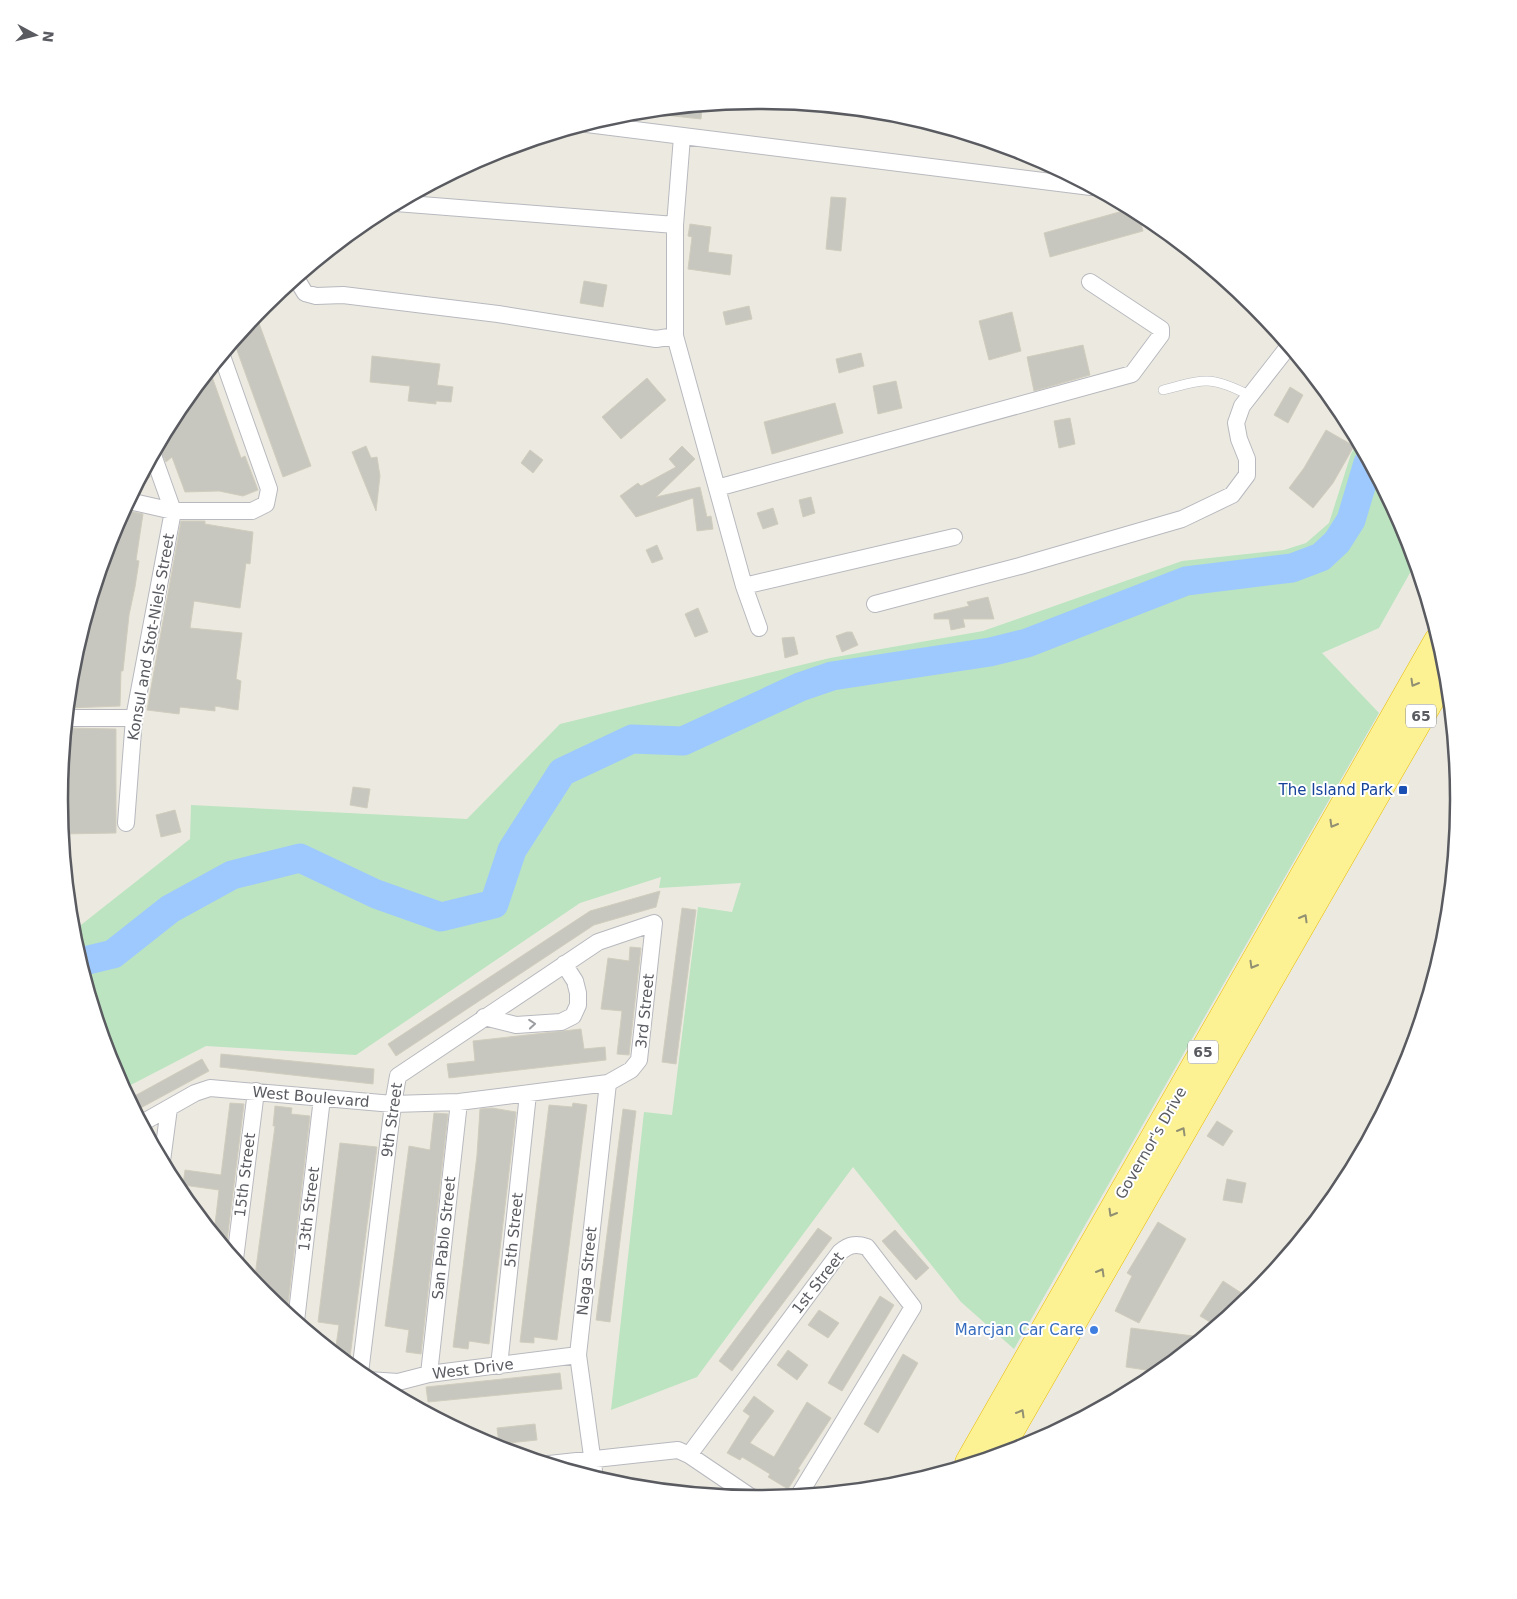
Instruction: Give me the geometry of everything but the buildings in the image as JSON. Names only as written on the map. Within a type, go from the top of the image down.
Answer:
[{"type":"highway","name":"Governor's Drive","points":[[973,1456],[1433,650]]},
{"type":"highway","name":"Governor's Drive","points":[[1001,1446],[1439,684]]},
{"type":"highway","points":[[1396,760],[1443,704]]},
{"type":"street","points":[[605,126],[1076,186]]},
{"type":"street","points":[[682,137],[675,225],[675,336],[744,586],[759,628]]},
{"type":"street","points":[[408,204],[675,225]]},
{"type":"street","points":[[717,488],[1132,374],[1162,335],[1161,329],[1090,282]]},
{"type":"street","points":[[299,283],[305,293],[316,296],[343,295],[498,314],[656,339],[675,336]]},
{"type":"street","points":[[875,604],[1020,566],[1182,519],[1232,496],[1246,475],[1247,459],[1239,439],[1236,423],[1242,406],[1284,352]]},
{"type":"street","points":[[136,501],[173,511],[252,511],[266,504],[269,489],[224,362]]},
{"type":"street","points":[[156,462],[173,511]]},
{"type":"street","name":"Konsul and Stot-Niels Street","points":[[126,822],[134,718],[173,511]]},
{"type":"street","points":[[744,586],[954,537]]},
{"type":"street","points":[[72,718],[134,718]]},
{"type":"street","name":"9th Street","points":[[361,1364],[395,1084],[403,1071],[598,942],[654,923]]},
{"type":"street","name":"3rd Street","points":[[608,1083],[631,1070],[640,1060],[654,923]]},
{"type":"street","points":[[484,1018],[516,1025],[561,1022],[573,1016],[578,1006],[578,992],[575,981],[564,964]]},
{"type":"street","name":"West Boulevard","points":[[147,1120],[195,1092],[210,1088],[393,1104],[459,1102],[608,1083]]},
{"type":"street","name":"Naga Street","points":[[594,1470],[578,1355],[608,1083]]},
{"type":"street","name":"15th Street","points":[[235,1250],[256,1091]]},
{"type":"street","name":"5th Street","points":[[499,1366],[528,1094]]},
{"type":"street","name":"13th Street","points":[[297,1313],[322,1098]]},
{"type":"street","name":"San Pablo Street","points":[[429,1374],[459,1102]]},
{"type":"street","points":[[163,1150],[169,1108]]},
{"type":"street","name":"1st Street","points":[[689,1455],[840,1252],[848,1246],[858,1244],[866,1247],[913,1307],[803,1489]]},
{"type":"street","name":"West Drive","points":[[386,1381],[398,1382],[429,1374],[578,1355]]},
{"type":"street","points":[[564,1462],[678,1450],[689,1455],[740,1490]]},
{"type":"lane","points":[[1163,390],[1203,380],[1223,382],[1251,396]]},
{"type":"green space","points":[[1354,449],[1378,494],[1411,571],[1379,628],[1322,653],[1379,713],[1014,1349],[961,1302],[853,1167],[697,1377],[611,1410],[644,1112],[672,1115],[698,907],[732,912],[741,883],[659,888],[661,877],[580,903],[356,1055],[206,1046],[130,1085],[104,1022],[91,978],[80,926],[190,839],[191,805],[467,819],[560,724],[830,658],[983,631],[1182,561],[1284,550],[1306,543],[1329,523]]},
{"type":"waterway","points":[[87,960],[113,954],[170,909],[232,875],[300,858],[376,894],[441,917],[494,904],[512,850],[562,772],[632,739],[683,741],[800,687],[832,676],[990,652],[1027,643],[1186,581],[1292,568],[1321,557],[1337,542],[1351,520],[1366,471]]},
{"type":"place","name":"The Island Park","points":[[1403,790]]},
{"type":"place","name":"Marcjan Car Care","points":[[1094,1330]]}]
